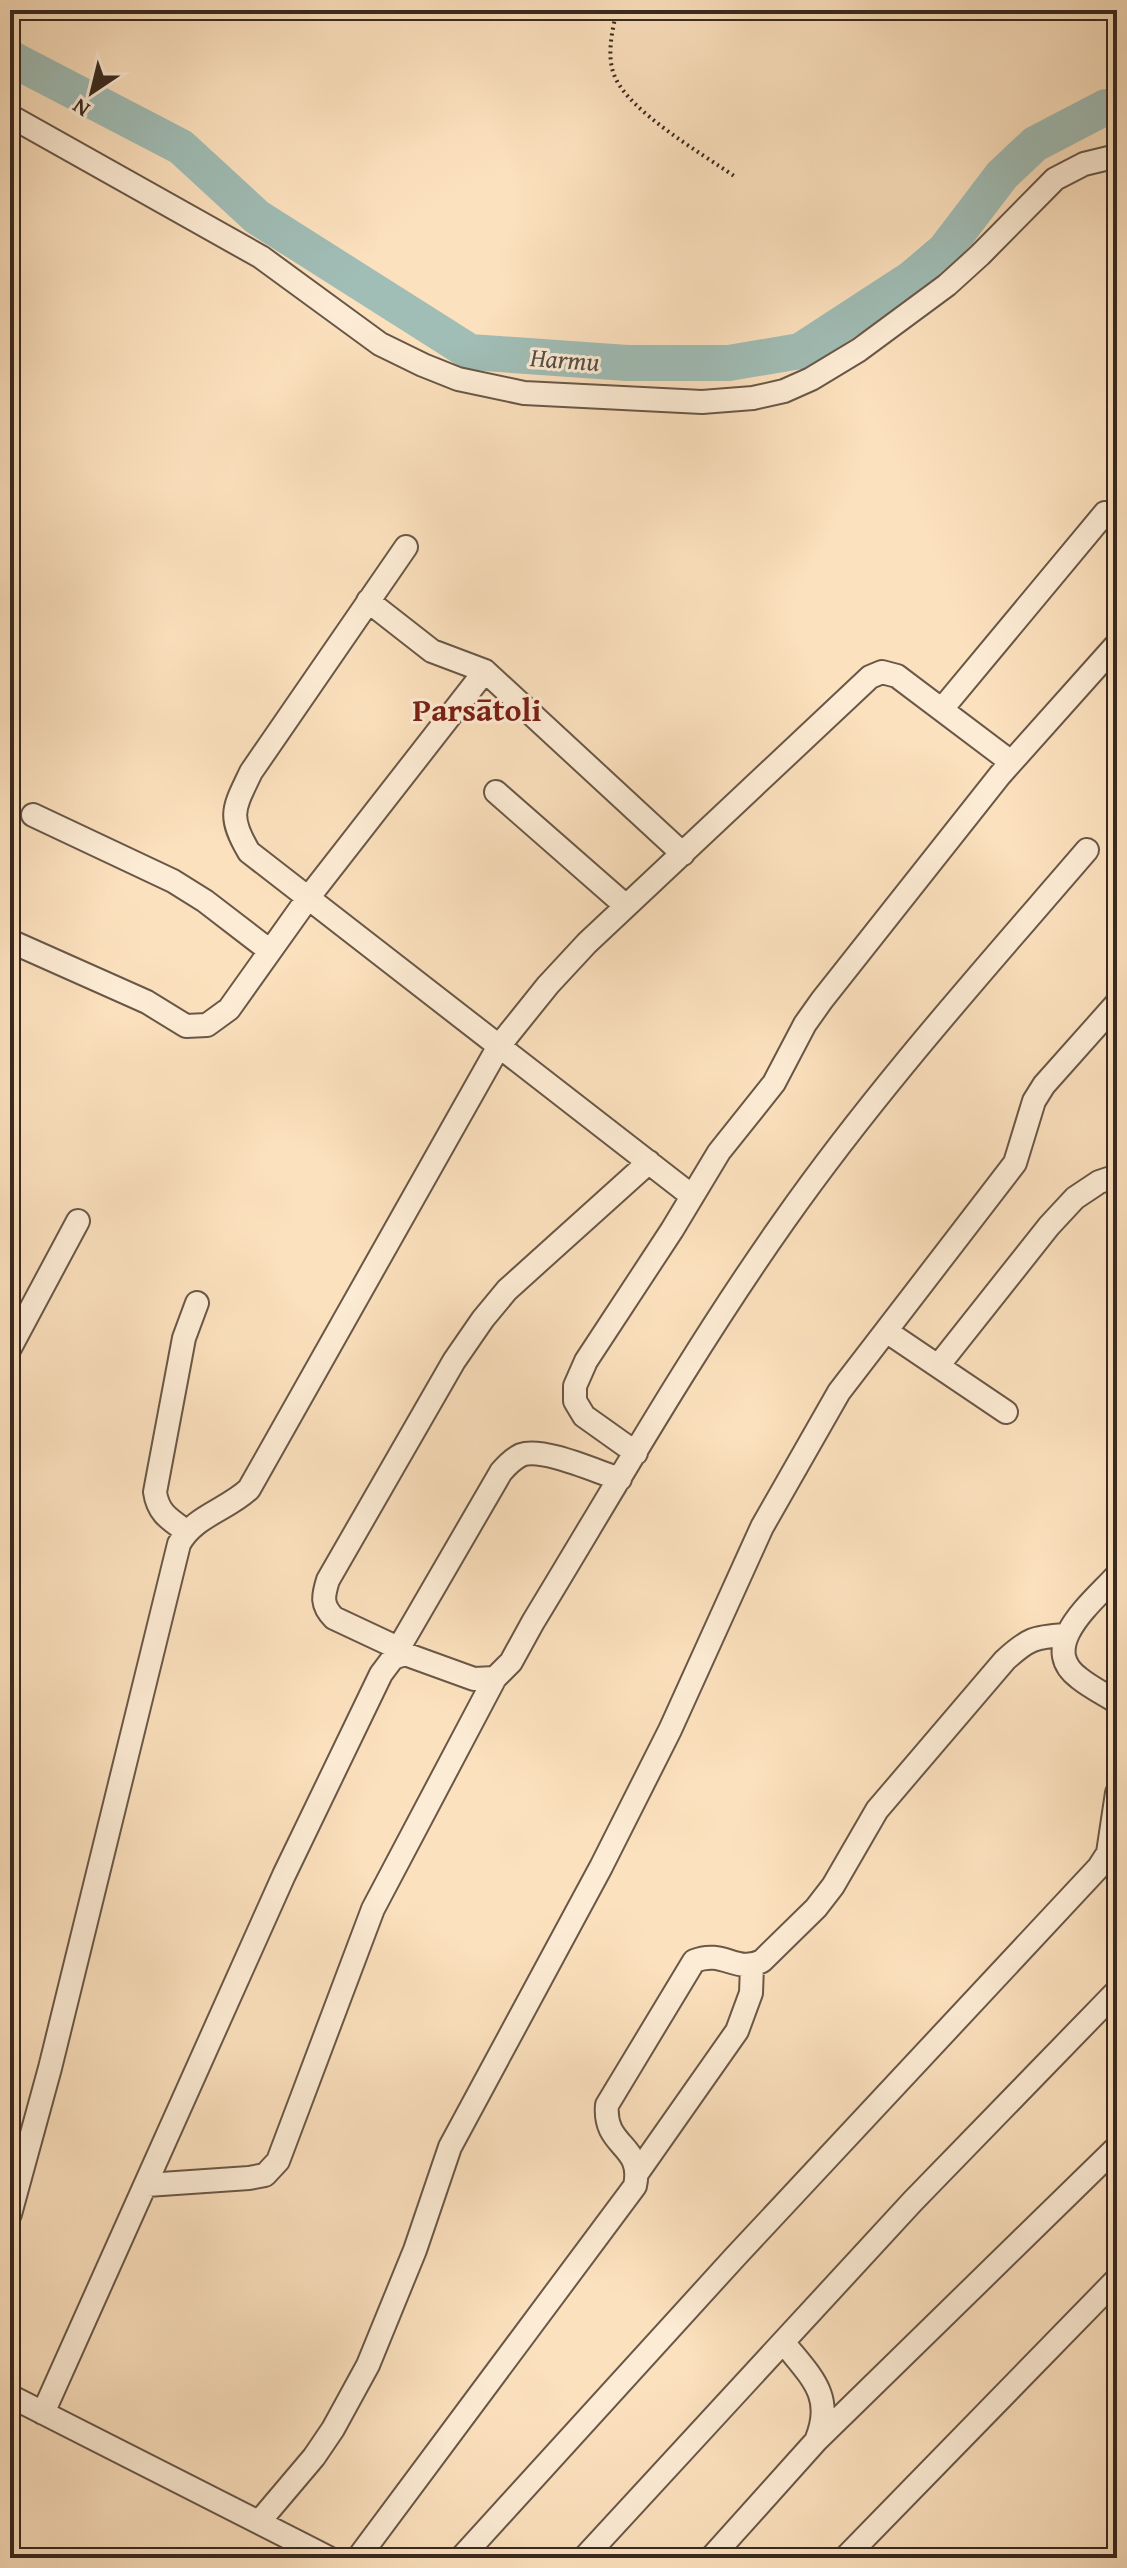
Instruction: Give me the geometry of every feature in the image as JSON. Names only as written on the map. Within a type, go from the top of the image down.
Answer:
[{"type":"street","points":[[10,116],[261,257],[380,344],[423,365],[458,379],[524,393],[702,402],[753,398],[784,391],[811,379],[859,350],[947,285],[1055,179],[1084,164],[1117,156]]},
{"type":"street","points":[[942,709],[1105,513]]},
{"type":"street","points":[[406,547],[251,772],[233,809],[238,833],[249,852],[692,1196]]},
{"type":"street","points":[[368,601],[432,651],[485,671],[683,854]]},
{"type":"street","points":[[636,1453],[584,1416],[575,1401],[575,1386],[586,1361],[719,1152],[774,1083],[805,1024],[822,1000],[1011,762],[1117,644]]},
{"type":"street","points":[[10,941],[147,1002],[186,1026],[207,1025],[229,1009],[308,898],[485,671]]},
{"type":"street","points":[[10,2214],[50,2068],[179,1544],[186,1531],[199,1520],[236,1502],[249,1489],[499,1046],[566,964],[870,677],[882,672],[897,676],[1011,762]]},
{"type":"street","points":[[496,792],[626,906]]},
{"type":"street","points":[[33,815],[173,881],[205,901],[270,951]]},
{"type":"street","points":[[147,2185],[249,2178],[265,2175],[278,2161],[373,1909],[495,1678],[511,1662],[731,1298],[785,1219],[891,1080],[1087,850]]},
{"type":"street","points":[[259,2522],[314,2457],[368,2365],[415,2250],[450,2147],[601,1867],[670,1730],[762,1527],[839,1392],[1015,1163],[1034,1101],[1044,1085],[1117,1003]]},
{"type":"street","points":[[495,1678],[474,1679],[396,1653],[334,1618],[325,1610],[323,1597],[328,1580],[454,1361],[483,1319],[507,1290],[649,1162]]},
{"type":"street","points":[[938,1366],[1049,1226],[1075,1198],[1099,1182],[1117,1176]]},
{"type":"street","points":[[10,1348],[78,1221]]},
{"type":"street","points":[[186,1531],[164,1517],[157,1505],[155,1492],[184,1338],[197,1303]]},
{"type":"street","points":[[886,1331],[1006,1412]]},
{"type":"street","points":[[43,2413],[284,1875],[381,1674],[501,1472],[523,1454],[539,1453],[620,1479]]},
{"type":"street","points":[[1117,1575],[1065,1635],[1062,1648],[1065,1662],[1076,1677],[1117,1702]]},
{"type":"street","points":[[638,2172],[634,2157],[613,2137],[605,2120],[607,2105],[694,1961],[706,1956],[718,1956],[739,1965],[752,1966],[762,1961],[816,1908],[833,1886],[877,1810],[1005,1660],[1024,1643],[1037,1637],[1065,1635]]},
{"type":"street","points":[[461,2558],[735,2257],[1099,1867],[1108,1853],[1117,1793]]},
{"type":"street","points":[[358,2558],[635,2186],[638,2172],[737,2031],[751,1993],[752,1966]]},
{"type":"street","points":[[584,2558],[913,2201],[1117,1991]]},
{"type":"street","points":[[711,2558],[816,2441],[1117,2147]]},
{"type":"street","points":[[845,2558],[1117,2279]]},
{"type":"street","points":[[784,2343],[816,2384],[823,2400],[823,2424],[816,2441]]},
{"type":"street","points":[[10,2396],[329,2558]]},
{"type":"path","points":[[617,10],[610,43],[614,76],[635,105],[734,176]]},
{"type":"waterway","name":"Harmu","points":[[10,58],[181,147],[257,217],[470,352],[627,363],[729,363],[800,351],[912,278],[945,250],[1002,175],[1035,144],[1106,107],[1117,107]]},
{"type":"district","name":"Parsātoli","points":[[477,709]]}]
